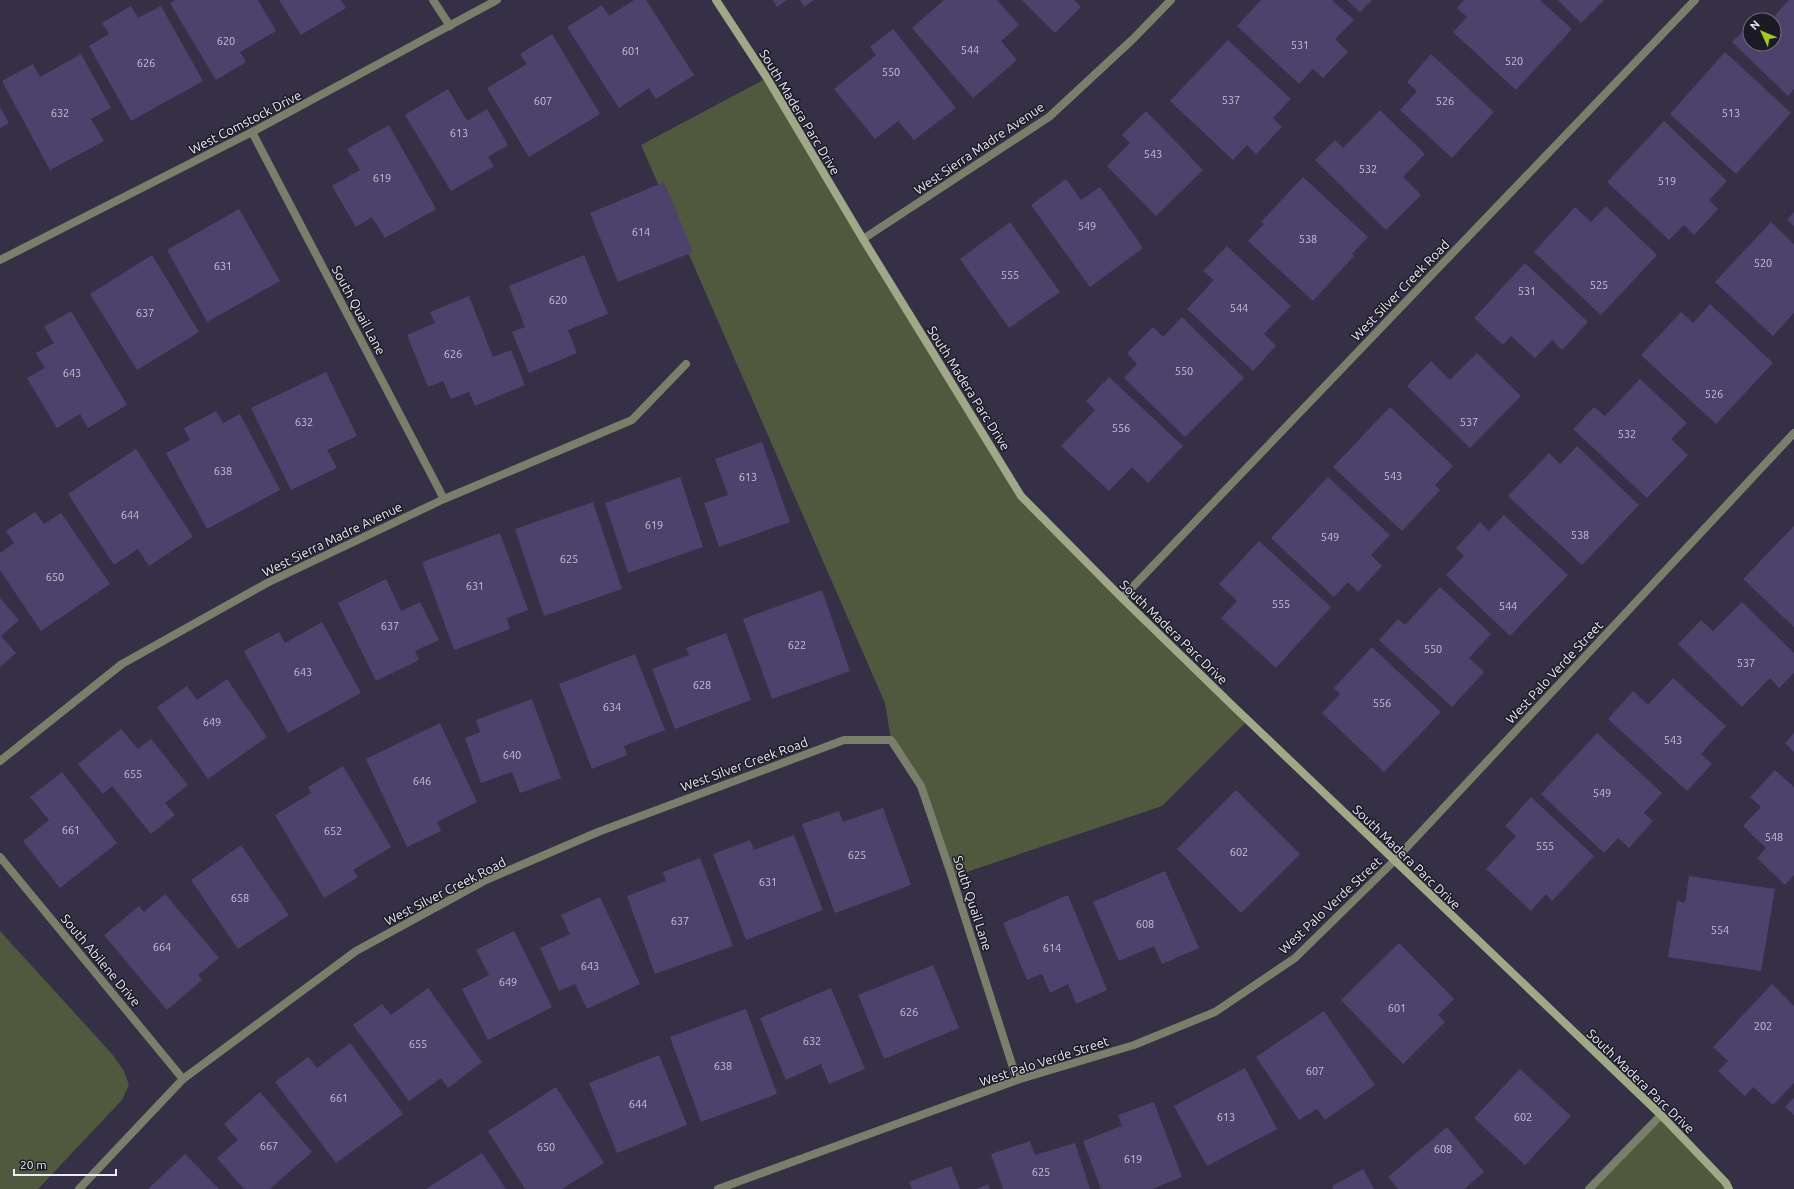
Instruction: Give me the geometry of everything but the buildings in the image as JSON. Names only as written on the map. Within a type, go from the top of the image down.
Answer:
[{"type":"street","points":[[433,0],[450,26]]},
{"type":"street","name":"West Comstock Drive","points":[[0,260],[252,132],[497,0]]},
{"type":"street","name":"South Madera Parc Drive","points":[[716,0],[767,78],[863,240],[1021,496],[1122,598],[1394,861],[1661,1115],[1730,1189]]},
{"type":"street","name":"West Sierra Madre Avenue","points":[[863,240],[1050,117],[1133,39],[1171,0]]},
{"type":"street","name":"West Silver Creek Road","points":[[1122,598],[1695,0]]},
{"type":"street","name":"South Quail Lane","points":[[252,132],[444,499]]},
{"type":"street","name":"West Sierra Madre Avenue","points":[[0,761],[122,664],[267,583],[444,499],[632,420],[686,364]]},
{"type":"street","name":"West Palo Verde Street","points":[[718,1189],[1017,1080],[1134,1045],[1215,1012],[1295,958],[1394,861],[1794,433]]},
{"type":"street","name":"West Silver Creek Road","points":[[79,1189],[183,1078],[356,951],[486,880],[598,832],[844,740],[891,740]]},
{"type":"street","name":"South Quail Lane","points":[[891,740],[921,786],[952,877],[1017,1080]]},
{"type":"street","name":"South Abilene Drive","points":[[0,858],[183,1078]]},
{"type":"street","points":[[1589,1189],[1661,1115]]},
{"type":"green space","points":[[767,78],[1021,496],[1248,720],[1162,806],[952,877],[921,786],[891,740],[885,703],[641,145]]},
{"type":"green space","points":[[0,931],[112,1054],[124,1071],[129,1085],[122,1100],[38,1189],[0,1189]]},
{"type":"green space","points":[[1661,1115],[1729,1189],[1589,1189]]}]
